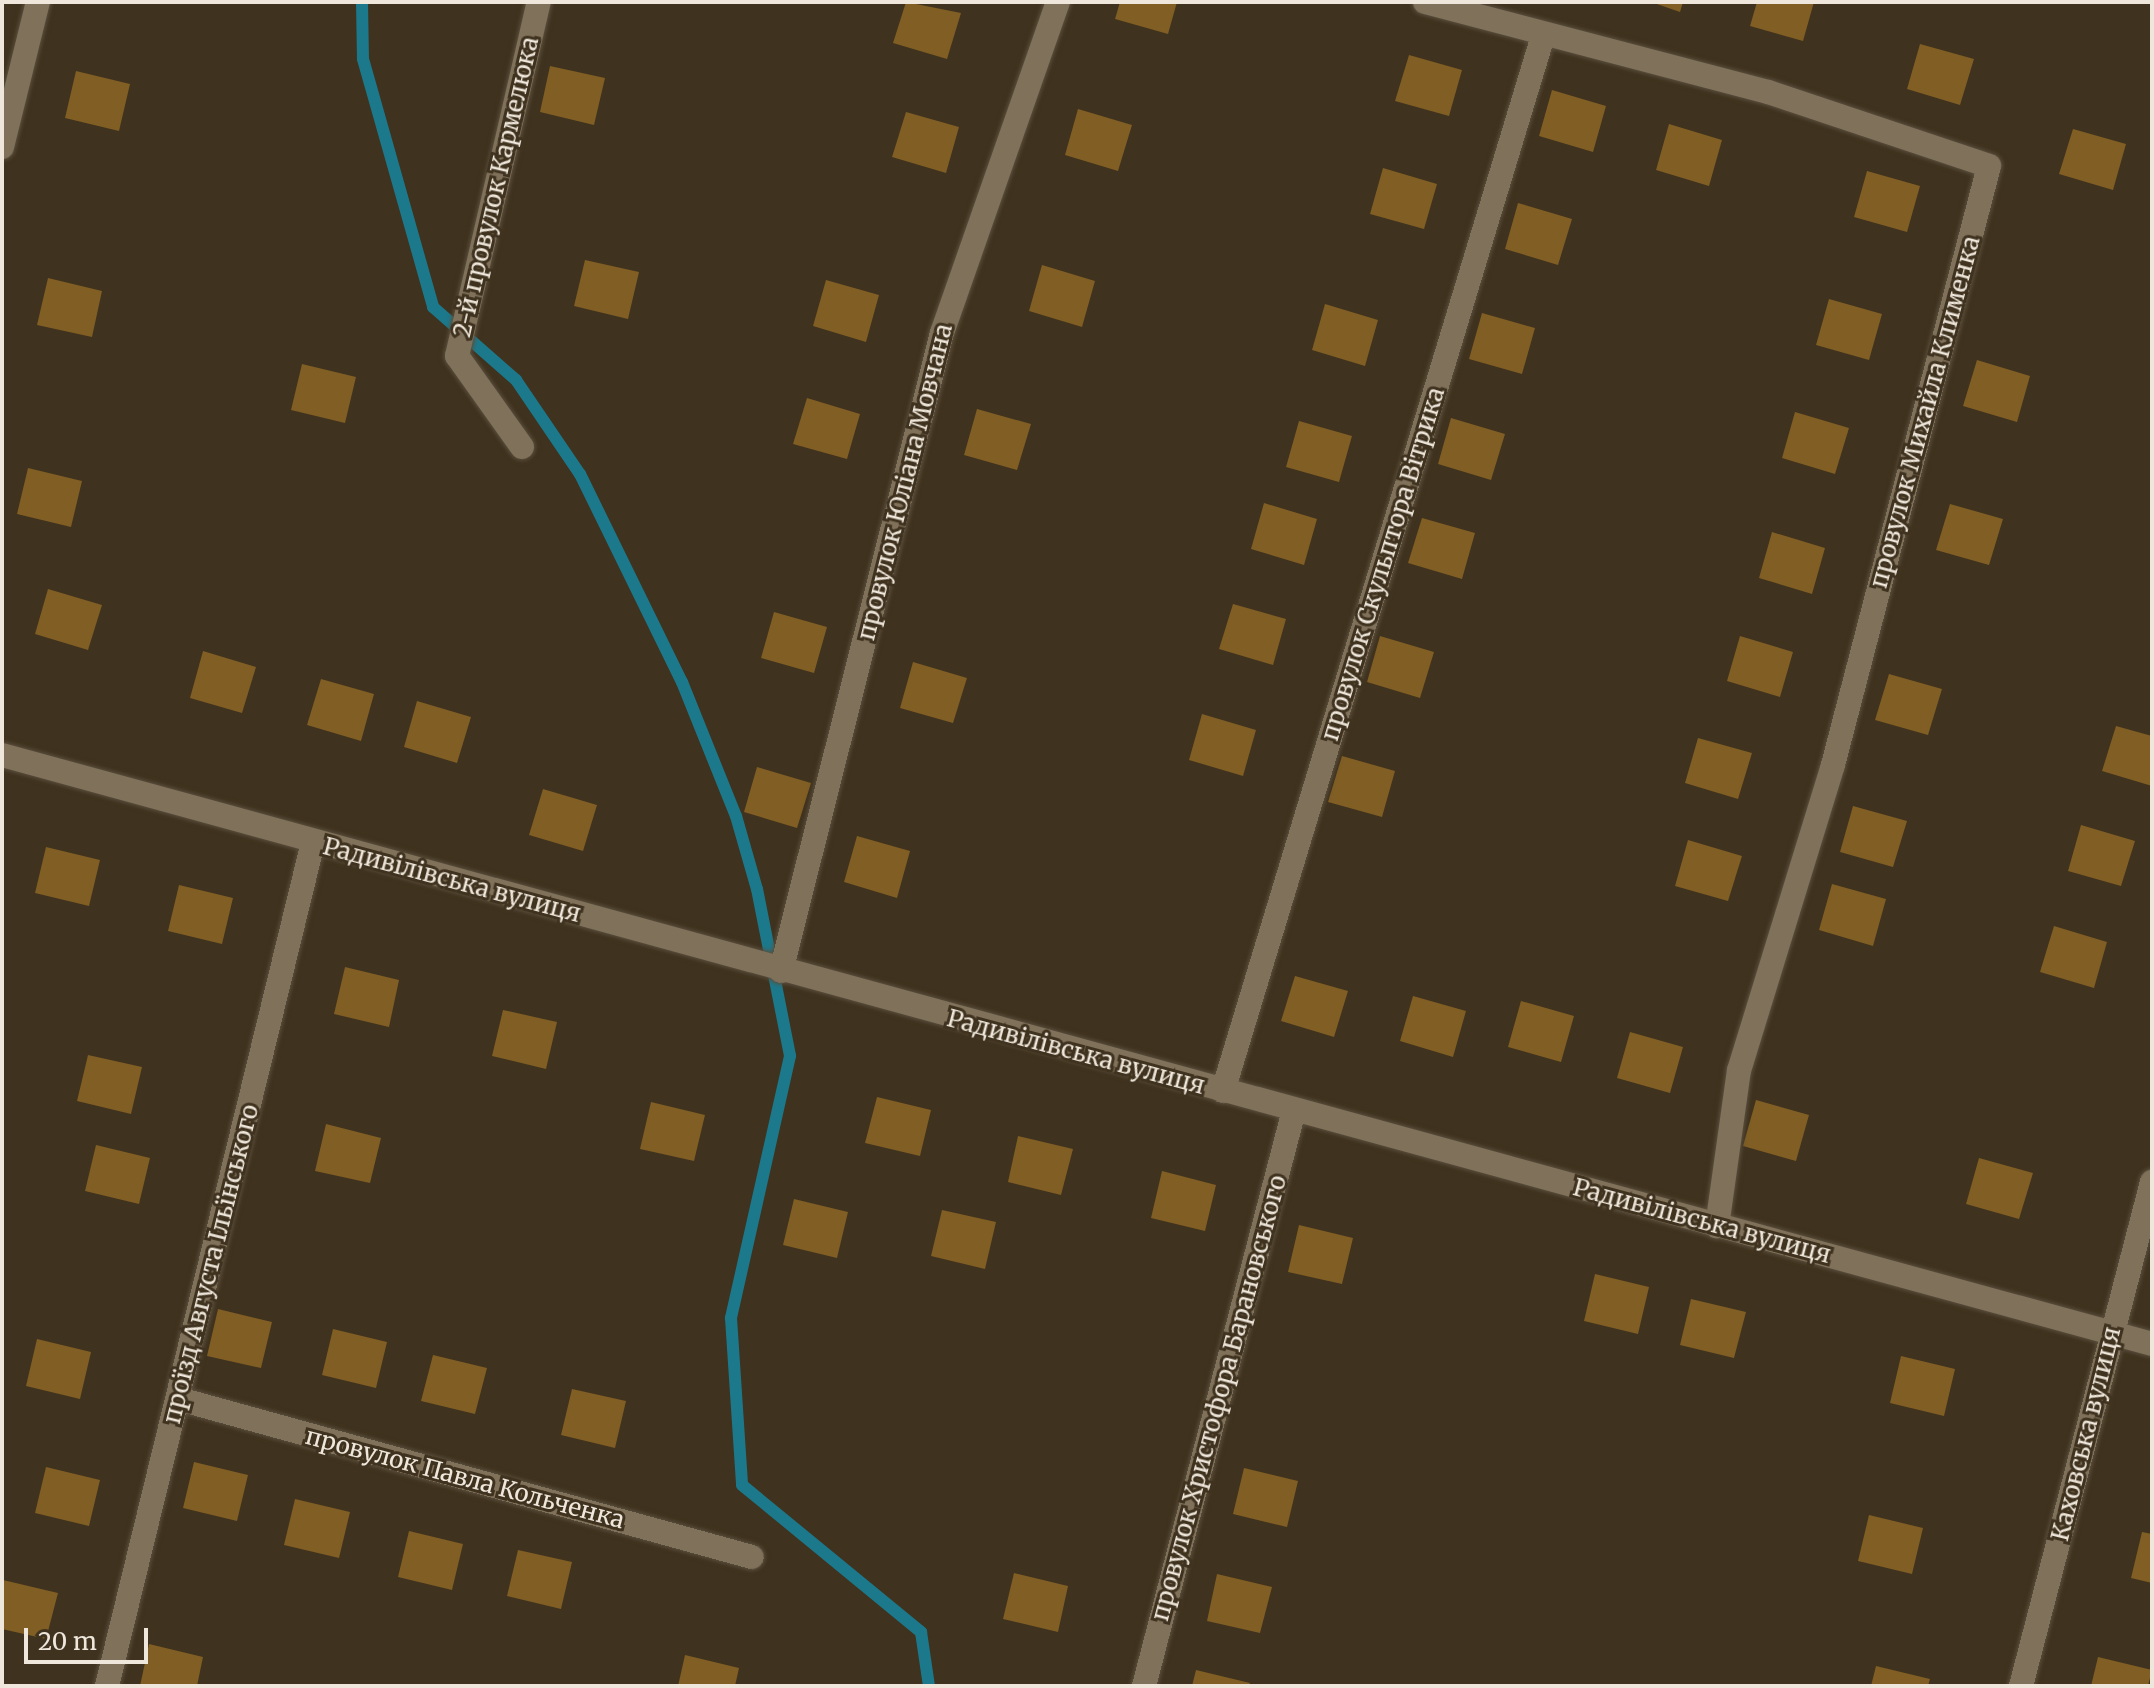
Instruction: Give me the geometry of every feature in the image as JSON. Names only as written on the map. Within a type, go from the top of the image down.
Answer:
[{"type":"street","points":[[2,147],[38,2]]},
{"type":"street","name":"2-й провулок Кармелюка","points":[[522,447],[457,356],[539,2]]},
{"type":"street","name":"провулок Юліана Мовчана","points":[[781,971],[942,333],[1058,2]]},
{"type":"street","name":"провулок Михайла Клименка","points":[[1425,2],[1543,36],[1768,92],[1989,166],[1833,765],[1739,1070],[1717,1226]]},
{"type":"street","name":"провулок Скульптора Вітрика","points":[[1223,1091],[1543,36]]},
{"type":"street","name":"Радивілівська вулиця","points":[[2,755],[781,971],[2152,1344]]},
{"type":"street","name":"проїзд Августа Ільїнського","points":[[107,1686],[313,842]]},
{"type":"street","name":"провулок Христофора Барановського","points":[[1144,1686],[1294,1110]]},
{"type":"street","name":"Каховська вулиця","points":[[2021,1686],[2152,1182]]},
{"type":"street","name":"провулок Павла Кольченка","points":[[179,1399],[752,1557]]},
{"type":"building","points":[[906,2],[961,13],[947,59],[893,43]]},
{"type":"building","points":[[1120,2],[1177,2],[1168,34],[1115,19]]},
{"type":"building","points":[[1651,2],[1683,2],[1680,12]]},
{"type":"building","points":[[1757,2],[1814,2],[1803,41],[1750,26]]},
{"type":"building","points":[[1920,44],[1974,59],[1960,105],[1907,89]]},
{"type":"building","points":[[1409,55],[1462,70],[1449,116],[1395,101]]},
{"type":"building","points":[[550,66],[605,78],[594,125],[540,112]]},
{"type":"building","points":[[76,71],[130,84],[119,131],[65,118]]},
{"type":"building","points":[[1552,90],[1606,106],[1593,152],[1539,136]]},
{"type":"building","points":[[1078,109],[1132,125],[1118,171],[1065,155]]},
{"type":"building","points":[[906,112],[959,127],[946,173],[892,157]]},
{"type":"building","points":[[1669,124],[1722,140],[1709,186],[1656,170]]},
{"type":"building","points":[[2073,129],[2126,144],[2113,190],[2059,174]]},
{"type":"building","points":[[1383,168],[1437,184],[1424,229],[1370,214]]},
{"type":"building","points":[[1867,171],[1920,186],[1907,232],[1854,217]]},
{"type":"building","points":[[1518,203],[1572,219],[1558,265],[1505,249]]},
{"type":"building","points":[[585,260],[639,272],[628,319],[574,306]]},
{"type":"building","points":[[1042,265],[1095,281],[1082,327],[1029,311]]},
{"type":"building","points":[[48,278],[102,291],[92,337],[37,325]]},
{"type":"building","points":[[826,280],[879,295],[866,342],[813,326]]},
{"type":"building","points":[[1829,299],[1882,314],[1869,360],[1816,345]]},
{"type":"building","points":[[1325,304],[1378,320],[1365,366],[1312,350]]},
{"type":"building","points":[[1482,313],[1535,328],[1522,374],[1469,359]]},
{"type":"building","points":[[1977,360],[2030,376],[2017,422],[1963,406]]},
{"type":"building","points":[[302,364],[356,377],[345,423],[291,410]]},
{"type":"building","points":[[807,398],[860,414],[847,459],[793,444]]},
{"type":"building","points":[[977,409],[1031,424],[1017,470],[964,455]]},
{"type":"building","points":[[1795,412],[1849,428],[1835,474],[1782,458]]},
{"type":"building","points":[[1451,418],[1505,434],[1491,480],[1438,464]]},
{"type":"building","points":[[1299,421],[1352,436],[1339,482],[1286,467]]},
{"type":"building","points":[[28,468],[82,481],[71,527],[17,514]]},
{"type":"building","points":[[1264,503],[1317,519],[1304,565],[1251,549]]},
{"type":"building","points":[[1950,504],[2003,519],[1989,565],[1936,550]]},
{"type":"building","points":[[1422,518],[1475,533],[1462,579],[1408,563]]},
{"type":"building","points":[[1772,532],[1825,548],[1812,594],[1759,578]]},
{"type":"building","points":[[48,589],[102,605],[88,650],[35,634]]},
{"type":"building","points":[[1233,604],[1286,619],[1273,665],[1219,649]]},
{"type":"building","points":[[774,612],[827,627],[814,673],[761,658]]},
{"type":"building","points":[[1380,636],[1434,652],[1420,698],[1367,682]]},
{"type":"building","points":[[1740,636],[1793,652],[1780,697],[1727,681]]},
{"type":"building","points":[[203,651],[256,667],[242,713],[190,698]]},
{"type":"building","points":[[913,662],[967,678],[953,723],[900,708]]},
{"type":"building","points":[[1889,674],[1942,689],[1928,735],[1875,720]]},
{"type":"building","points":[[321,679],[374,694],[361,741],[307,725]]},
{"type":"building","points":[[417,701],[471,717],[457,763],[404,747]]},
{"type":"building","points":[[1202,714],[1256,730],[1243,776],[1189,760]]},
{"type":"building","points":[[2116,726],[2152,736],[2152,786],[2102,771]]},
{"type":"building","points":[[1698,738],[1752,753],[1738,799],[1685,783]]},
{"type":"building","points":[[1342,756],[1395,771],[1382,817],[1328,802]]},
{"type":"building","points":[[757,767],[811,783],[797,828],[744,812]]},
{"type":"building","points":[[543,789],[597,805],[583,851],[529,835]]},
{"type":"building","points":[[1853,806],[1907,821],[1893,867],[1840,852]]},
{"type":"building","points":[[2081,825],[2135,841],[2121,886],[2068,871]]},
{"type":"building","points":[[857,836],[910,851],[897,898],[844,882]]},
{"type":"building","points":[[1688,840],[1742,856],[1728,901],[1675,886]]},
{"type":"building","points":[[46,847],[100,860],[89,906],[35,893]]},
{"type":"building","points":[[1832,884],[1886,899],[1873,946],[1819,930]]},
{"type":"building","points":[[179,885],[233,898],[222,944],[168,931]]},
{"type":"building","points":[[2054,926],[2107,942],[2094,988],[2040,972]]},
{"type":"building","points":[[345,967],[399,980],[389,1027],[334,1014]]},
{"type":"building","points":[[1295,976],[1348,991],[1334,1037],[1281,1021]]},
{"type":"building","points":[[1413,996],[1466,1011],[1453,1057],[1400,1041]]},
{"type":"building","points":[[1521,1001],[1574,1016],[1561,1062],[1508,1047]]},
{"type":"building","points":[[503,1010],[557,1022],[546,1069],[492,1056]]},
{"type":"building","points":[[1630,1032],[1683,1047],[1670,1093],[1617,1078]]},
{"type":"building","points":[[88,1055],[142,1067],[131,1114],[77,1101]]},
{"type":"building","points":[[877,1097],[931,1110],[920,1156],[865,1143]]},
{"type":"building","points":[[1756,1100],[1809,1115],[1796,1161],[1743,1146]]},
{"type":"building","points":[[651,1102],[705,1115],[694,1161],[640,1149]]},
{"type":"building","points":[[326,1124],[381,1138],[370,1183],[315,1171]]},
{"type":"building","points":[[1018,1136],[1073,1149],[1061,1195],[1008,1182]]},
{"type":"building","points":[[96,1145],[150,1158],[139,1204],[85,1191]]},
{"type":"building","points":[[1979,1158],[2033,1173],[2019,1219],[1966,1204]]},
{"type":"building","points":[[1162,1171],[1216,1185],[1205,1231],[1151,1218]]},
{"type":"building","points":[[794,1199],[848,1212],[837,1258],[783,1245]]},
{"type":"building","points":[[942,1210],[996,1222],[985,1269],[931,1256]]},
{"type":"building","points":[[1299,1225],[1353,1238],[1342,1284],[1288,1272]]},
{"type":"building","points":[[1595,1274],[1649,1287],[1638,1334],[1584,1321]]},
{"type":"building","points":[[1691,1299],[1746,1312],[1734,1358],[1680,1345]]},
{"type":"building","points":[[218,1309],[272,1322],[261,1368],[207,1356]]},
{"type":"building","points":[[333,1329],[387,1342],[376,1388],[322,1375]]},
{"type":"building","points":[[37,1339],[91,1352],[80,1399],[26,1386]]},
{"type":"building","points":[[433,1355],[487,1368],[475,1414],[421,1401]]},
{"type":"building","points":[[1901,1356],[1955,1369],[1944,1416],[1890,1403]]},
{"type":"building","points":[[572,1389],[626,1401],[615,1448],[561,1435]]},
{"type":"building","points":[[194,1462],[248,1475],[237,1521],[183,1508]]},
{"type":"building","points":[[46,1467],[100,1480],[89,1526],[35,1513]]},
{"type":"building","points":[[1244,1468],[1298,1481],[1287,1527],[1233,1514]]},
{"type":"building","points":[[295,1499],[350,1512],[339,1558],[284,1545]]},
{"type":"building","points":[[1869,1515],[1923,1528],[1912,1574],[1858,1561]]},
{"type":"building","points":[[409,1531],[463,1544],[452,1590],[398,1577]]},
{"type":"building","points":[[2142,1532],[2152,1534],[2152,1583],[2131,1578]]},
{"type":"building","points":[[518,1550],[572,1562],[561,1609],[507,1596]]},
{"type":"building","points":[[1014,1573],[1068,1586],[1058,1632],[1003,1619]]},
{"type":"building","points":[[1217,1574],[1272,1587],[1260,1633],[1207,1621]]},
{"type":"building","points":[[3,1580],[58,1593],[46,1639],[2,1629]]},
{"type":"building","points":[[149,1644],[203,1657],[197,1686],[140,1686]]},
{"type":"building","points":[[685,1655],[739,1668],[735,1686],[678,1686]]},
{"type":"building","points":[[2098,1657],[2152,1670],[2148,1686],[2091,1686]]},
{"type":"building","points":[[1876,1666],[1930,1679],[1928,1686],[1871,1686]]},
{"type":"building","points":[[1196,1670],[1250,1683],[1249,1686],[1192,1686]]},
{"type":"waterway","points":[[362,2],[363,59],[433,307],[516,380],[580,474],[682,682],[736,816],[757,889],[790,1056],[731,1318],[742,1485],[921,1632],[929,1686]]}]
